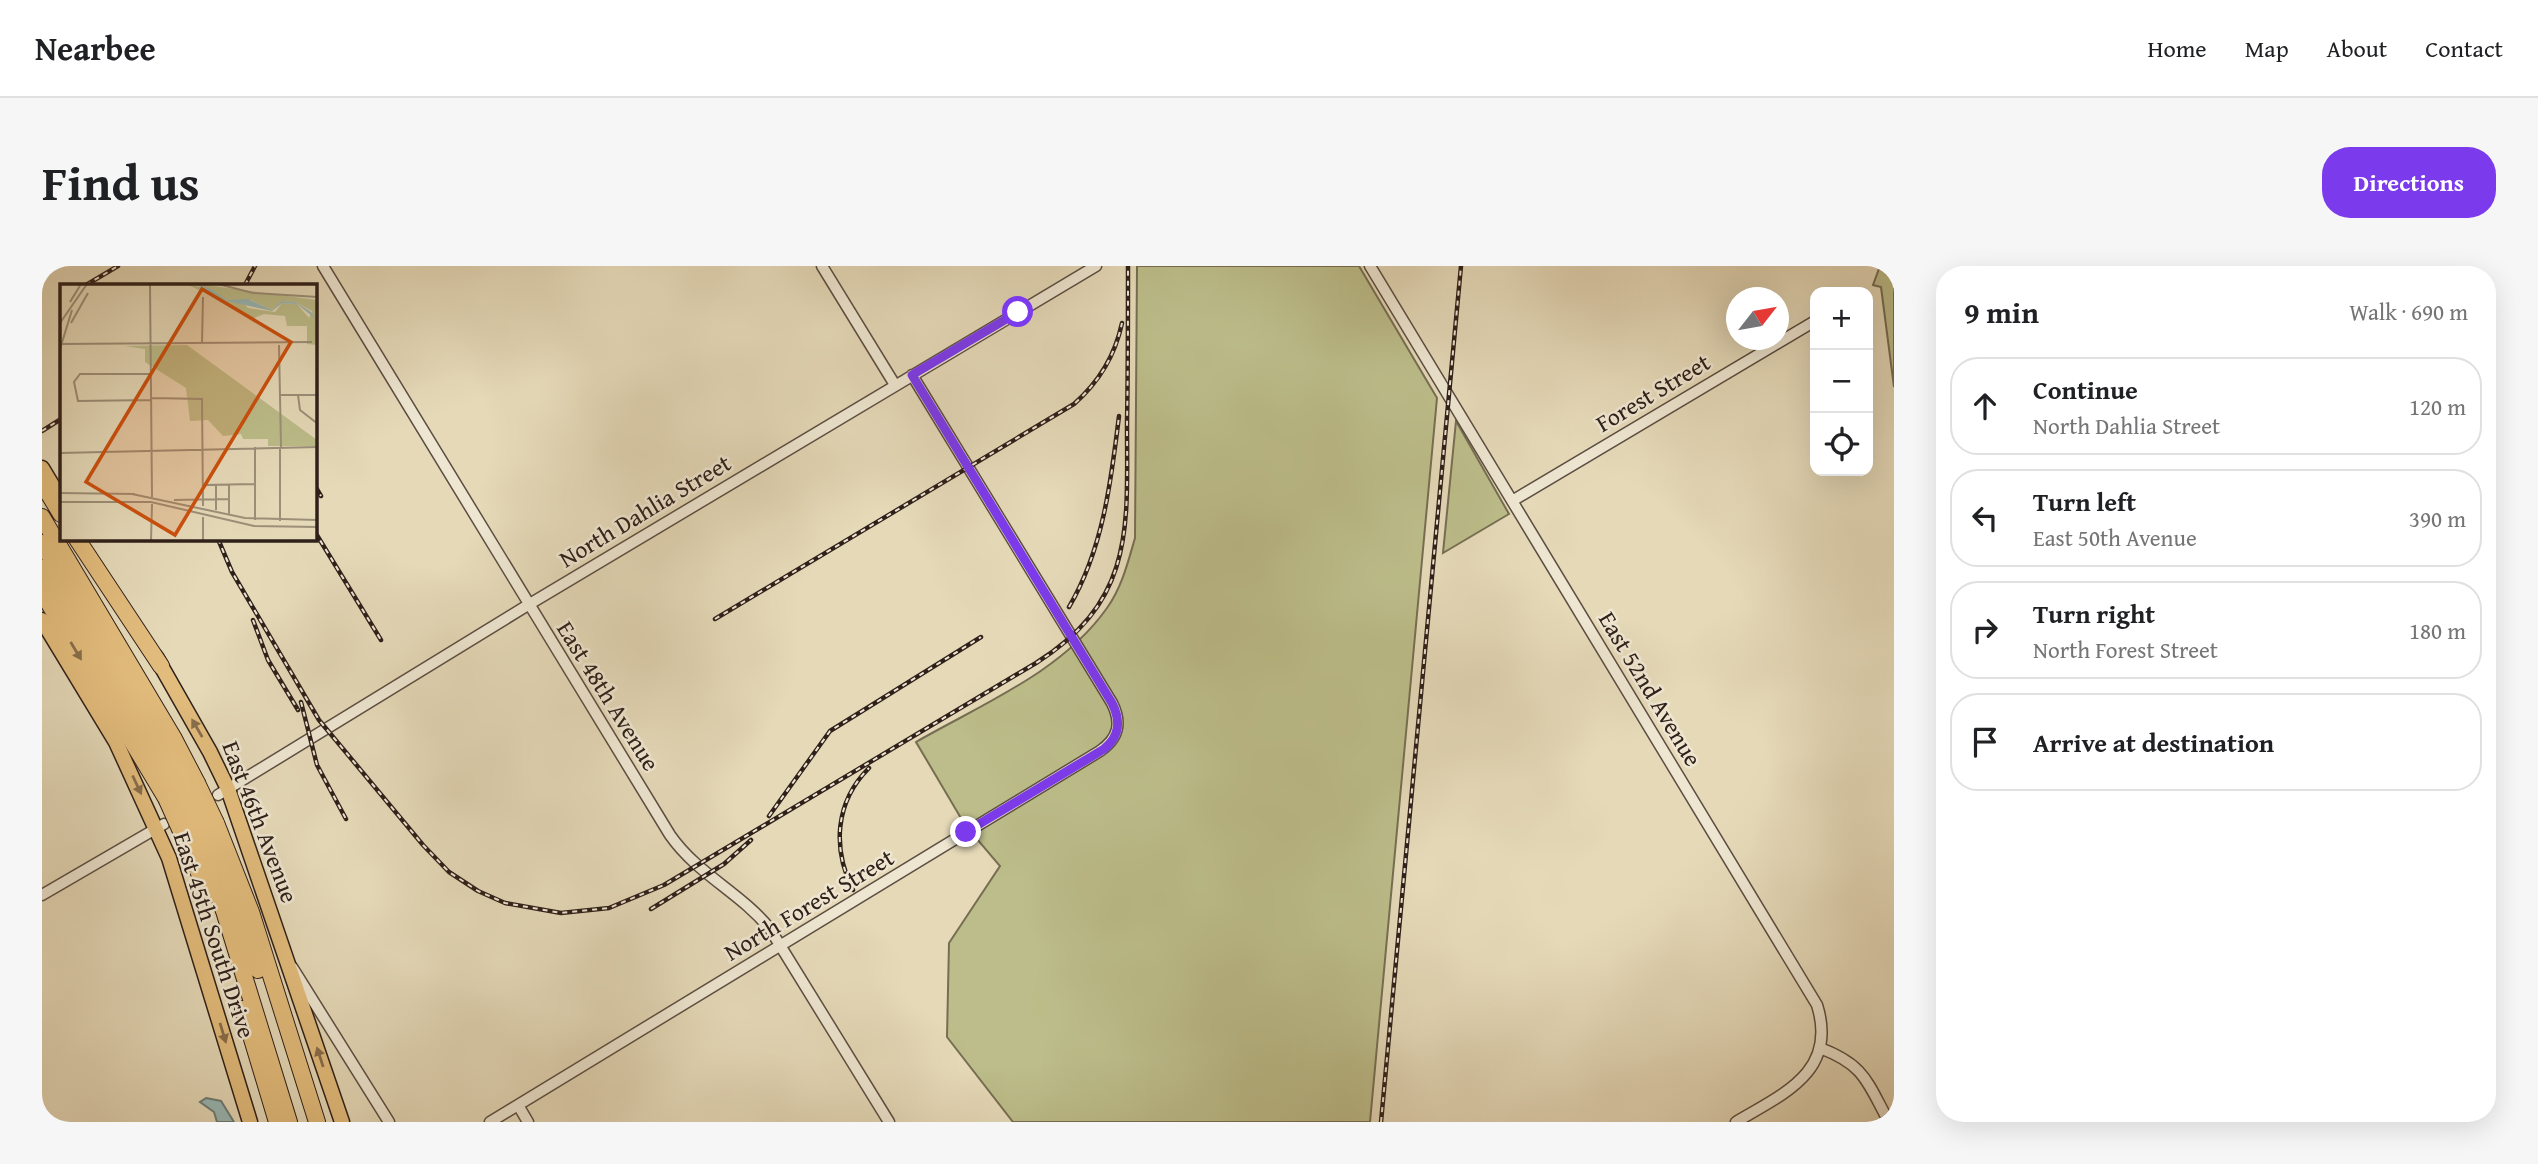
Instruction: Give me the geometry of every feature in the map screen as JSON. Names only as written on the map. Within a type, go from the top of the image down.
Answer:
[{"type":"highway","points":[[42,482],[60,512]]},
{"type":"highway","points":[[42,502],[50,543]]},
{"type":"highway","points":[[42,517],[50,543],[181,790],[268,966],[326,1122]]},
{"type":"highway","points":[[78,541],[161,666]]},
{"type":"highway","points":[[42,568],[181,790],[235,900],[307,1122]]},
{"type":"highway","points":[[42,592],[181,790]]},
{"type":"highway","points":[[200,830],[224,939],[277,1122]]},
{"type":"highway","points":[[200,830],[289,1122]]},
{"type":"highway","points":[[268,966],[317,1122]]},
{"type":"highway","points":[[261,1069],[268,1122]]},
{"type":"main road","points":[[42,468],[60,498]]},
{"type":"main road","name":"East 46th Avenue","points":[[86,541],[211,751],[223,792],[289,961]]},
{"type":"main road","name":"East 45th South Drive","points":[[42,620],[116,742],[160,826],[250,1122]]},
{"type":"main road","points":[[289,961],[342,1122]]},
{"type":"street","name":"East 48th Avenue","points":[[323,266],[527,605],[676,844],[707,876],[755,912],[782,946],[889,1122]]},
{"type":"street","points":[[822,266],[895,385]]},
{"type":"street","name":"North Dahlia Street","points":[[223,792],[527,605],[912,375],[1079,270],[1096,266]]},
{"type":"street","name":"East 52nd Avenue","points":[[1370,266],[1816,1005],[1821,1020],[1820,1048]]},
{"type":"street","name":"Forest Street","points":[[1512,501],[1810,324]]},
{"type":"street","name":"North Forest Street","points":[[490,1122],[1104,749],[1118,730],[1118,716],[1112,703],[912,375]]},
{"type":"street","points":[[42,895],[160,826]]},
{"type":"street","name":"East 46th Avenue","points":[[289,961],[389,1122]]},
{"type":"street","points":[[1736,1122],[1799,1083],[1810,1071],[1820,1048],[1845,1057],[1857,1068],[1889,1122]]},
{"type":"street","points":[[518,1105],[528,1122]]},
{"type":"green space","points":[[1137,266],[1359,266],[1437,398],[1370,1122],[1013,1122],[947,1037],[949,943],[1000,866],[965,825],[916,742],[994,700],[1044,669],[1089,631],[1117,592],[1135,538]]},
{"type":"green space","points":[[1880,266],[1894,266],[1894,387],[1881,287],[1873,285]]},
{"type":"green space","points":[[1456,421],[1509,514],[1443,553]]},
{"type":"water","points":[[206,1098],[221,1101],[234,1122],[217,1122],[214,1112],[200,1102]]},
{"type":"railway","points":[[88,284],[118,266]]},
{"type":"railway","points":[[246,284],[255,266]]},
{"type":"railway","points":[[219,541],[232,572],[319,720],[423,845],[449,872],[478,891],[505,903],[561,913],[609,908],[664,885],[1036,663],[1069,639],[1092,613],[1109,586],[1119,558],[1125,527],[1128,266]]},
{"type":"railway","points":[[1381,1122],[1461,266]]},
{"type":"railway","points":[[715,619],[1074,404],[1105,368],[1122,323]]},
{"type":"railway","points":[[1069,607],[1081,585],[1098,538],[1109,490],[1119,416]]},
{"type":"railway","points":[[42,431],[60,420]]},
{"type":"railway","points":[[317,489],[321,496]]},
{"type":"railway","points":[[317,535],[381,640]]},
{"type":"railway","points":[[253,620],[268,660],[298,710]]},
{"type":"railway","points":[[769,816],[830,731],[981,637]]},
{"type":"railway","points":[[301,702],[317,765],[346,819]]},
{"type":"railway","points":[[853,890],[842,858],[840,826],[849,796],[869,768]]},
{"type":"railway","points":[[651,909],[724,864],[751,840]]},
{"type":"route","points":[[966,832],[1104,749],[1115,738],[1119,727],[1118,716],[1112,703],[912,375],[1018,312]]}]
